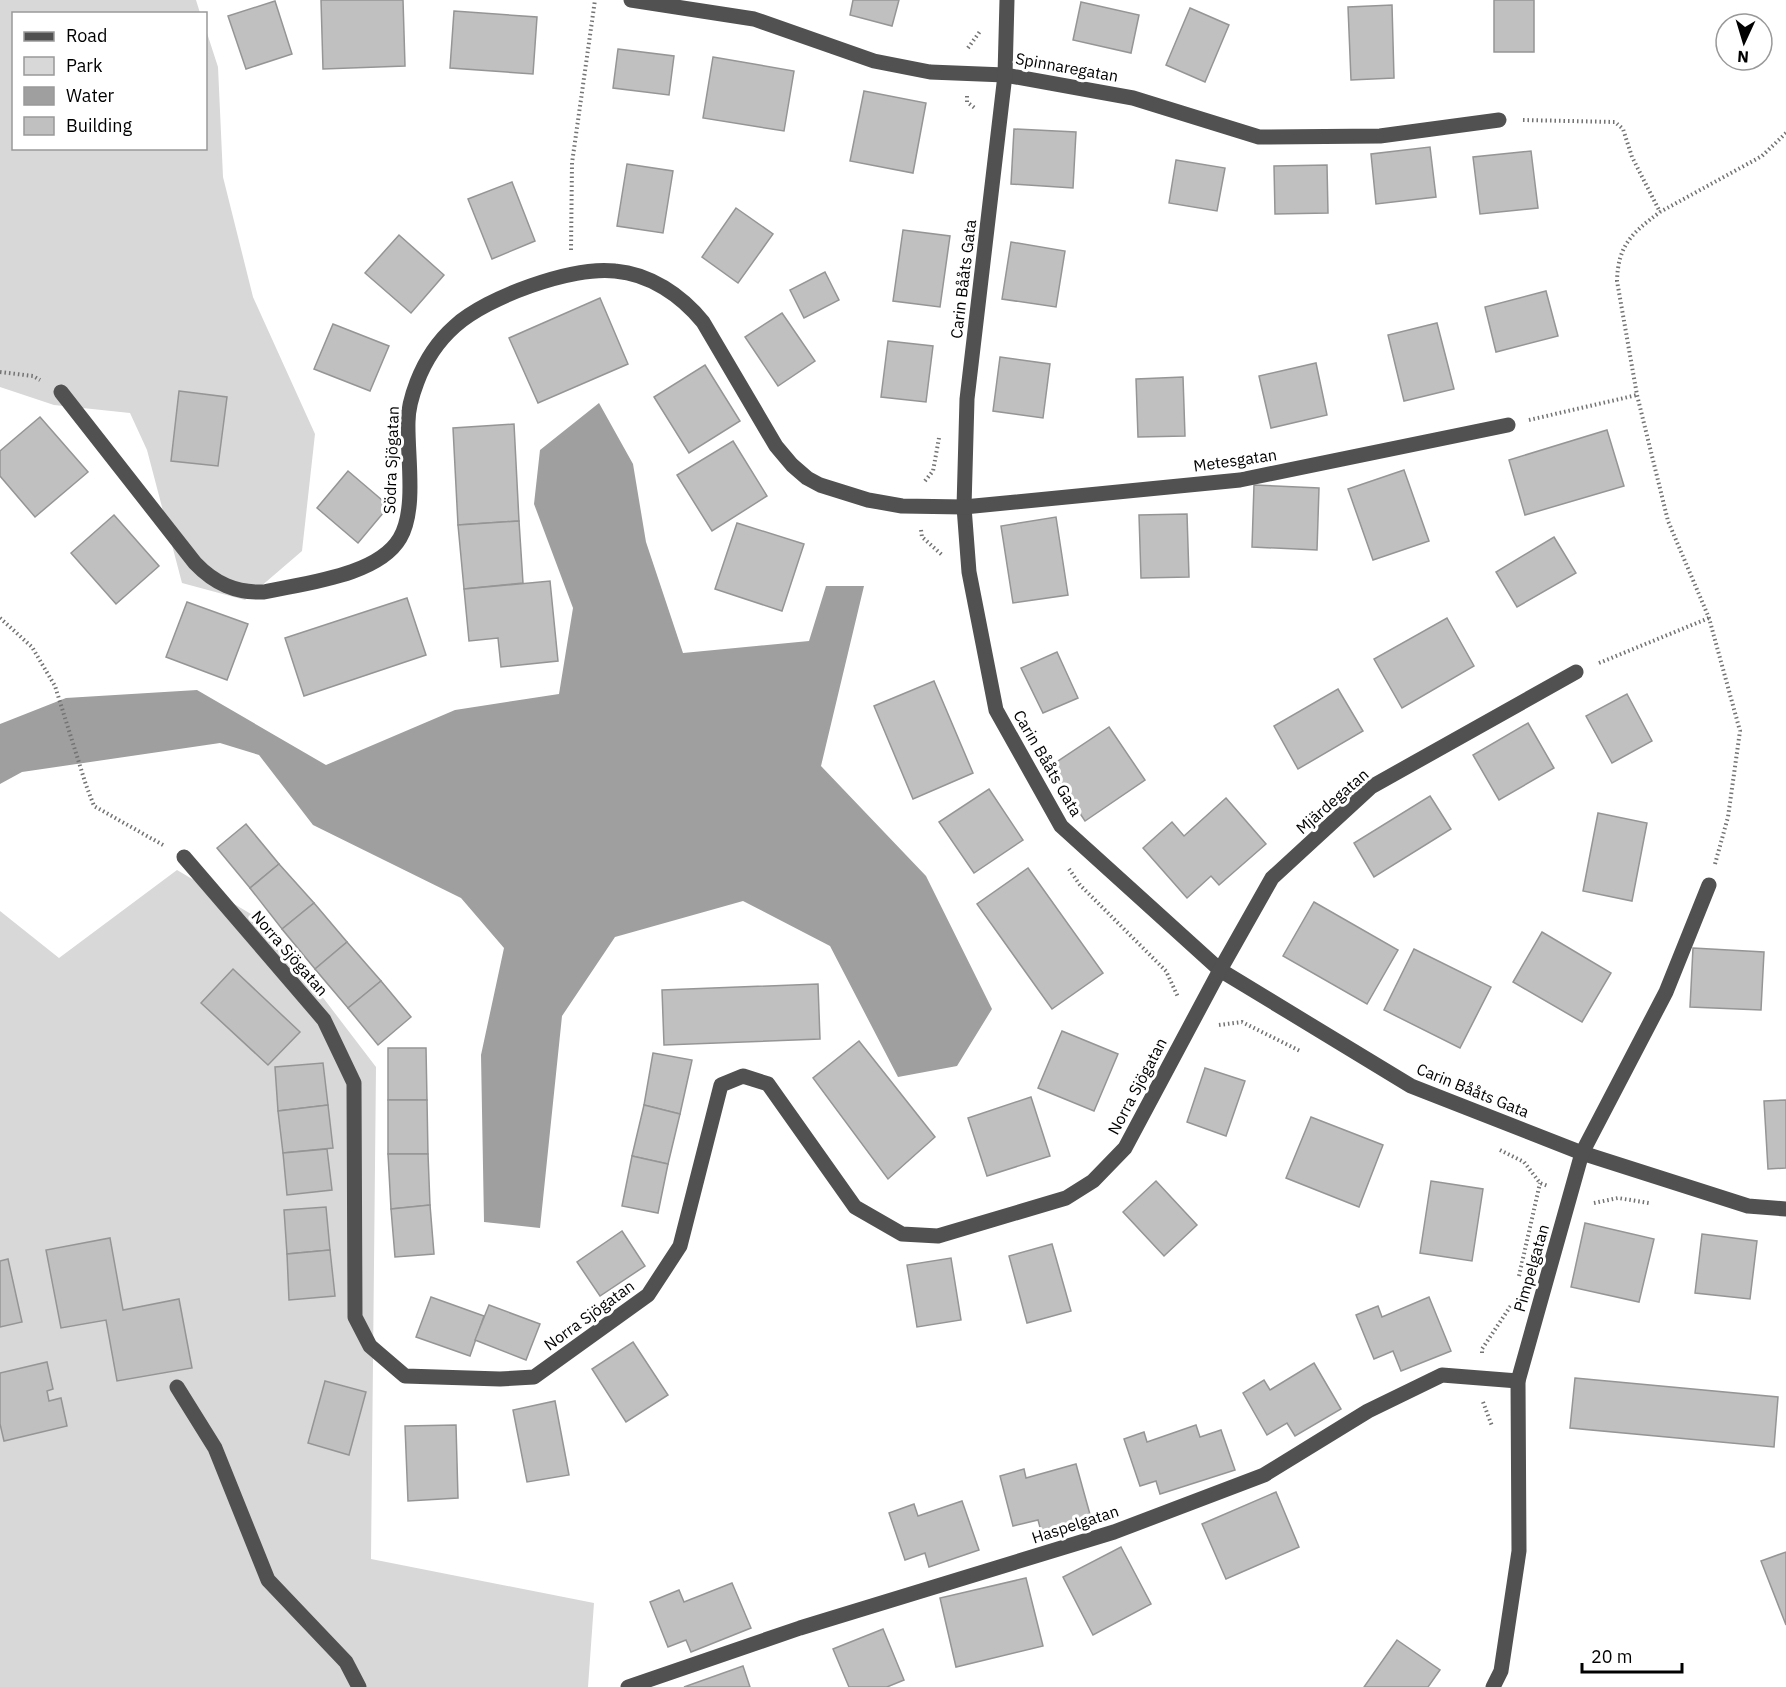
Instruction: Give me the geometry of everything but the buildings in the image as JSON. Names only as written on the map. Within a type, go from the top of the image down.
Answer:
[{"type":"street","name":"Spinnaregatan","points":[[631,0],[753,19],[874,61],[930,72],[1005,75],[1133,98],[1259,137],[1380,136],[1499,120]]},
{"type":"street","name":"Carin Bååts Gata","points":[[1007,0],[1005,75],[967,399],[964,507],[969,572],[996,710],[1061,826],[1220,970],[1411,1086],[1582,1153],[1748,1206],[1786,1209]]},
{"type":"street","name":"Södra Sjögatan","points":[[61,392],[195,563],[211,579],[236,590],[264,592],[347,573],[382,557],[400,538],[405,527],[409,499],[409,411],[425,364],[440,342],[455,326],[472,313],[538,283],[571,273],[602,270],[622,272],[657,283],[694,310],[776,446],[799,472],[820,485],[902,506],[964,507]]},
{"type":"street","name":"Metesgatan","points":[[964,507],[1240,480],[1508,425]]},
{"type":"street","name":"Mjärdegatan","points":[[1220,970],[1272,878],[1371,787],[1576,672]]},
{"type":"street","name":"Norra Sjögatan","points":[[184,857],[324,1020],[354,1083],[355,1317],[370,1346],[405,1376],[500,1379],[534,1377],[648,1294],[680,1246],[721,1085],[743,1076],[768,1084],[855,1207],[902,1234],[938,1236],[1066,1198],[1093,1181],[1125,1148],[1220,970]]},
{"type":"street","name":"Pimpelgatan","points":[[1493,1687],[1502,1671],[1519,1551],[1518,1381],[1582,1153],[1666,992],[1709,885]]},
{"type":"street","name":"Haspelgatan","points":[[628,1687],[800,1628],[1114,1532],[1264,1475],[1368,1411],[1442,1375],[1518,1381]]},
{"type":"street","points":[[177,1387],[215,1448],[268,1580],[346,1662],[359,1687]]},
{"type":"path","points":[[571,273],[572,163],[595,0]]},
{"type":"path","points":[[981,112],[967,102],[965,52],[984,26]]},
{"type":"path","points":[[1499,120],[1615,122],[1623,129],[1632,157],[1660,212]]},
{"type":"path","points":[[1709,885],[1728,817],[1740,731],[1709,618],[1668,521],[1637,394],[1617,281],[1617,266],[1621,252],[1630,237],[1660,212],[1762,156],[1786,133]]},
{"type":"path","points":[[0,372],[33,376],[61,392]]},
{"type":"path","points":[[1508,425],[1637,394]]},
{"type":"path","points":[[939,437],[933,471],[916,493],[922,537],[942,555],[944,566]]},
{"type":"path","points":[[0,618],[32,647],[48,672],[60,697],[94,806],[184,857]]},
{"type":"path","points":[[1576,672],[1709,618]]},
{"type":"path","points":[[1067,866],[1080,885],[1166,971],[1177,996],[1220,1025],[1242,1022],[1305,1053]]},
{"type":"path","points":[[1493,1147],[1524,1162],[1540,1183],[1590,1204],[1618,1198],[1653,1203]]},
{"type":"green space","points":[[0,0],[196,0],[200,12],[12,12],[12,150],[207,150],[207,33],[218,67],[223,177],[253,297],[315,434],[302,551],[245,600],[182,583],[147,450],[130,413],[54,405],[0,387]]},
{"type":"green space","points":[[177,870],[266,923],[376,1067],[371,1559],[594,1603],[588,1687],[0,1687],[0,911],[59,958]]},
{"type":"water","points":[[599,403],[633,464],[646,542],[683,653],[809,641],[826,586],[864,586],[821,766],[926,876],[992,1009],[957,1066],[898,1077],[830,946],[743,901],[615,937],[562,1016],[540,1228],[484,1222],[481,1055],[504,948],[461,898],[313,825],[259,755],[220,743],[22,772],[0,784],[0,724],[66,698],[197,690],[326,765],[455,710],[559,694],[573,608],[534,504],[540,450]]}]
